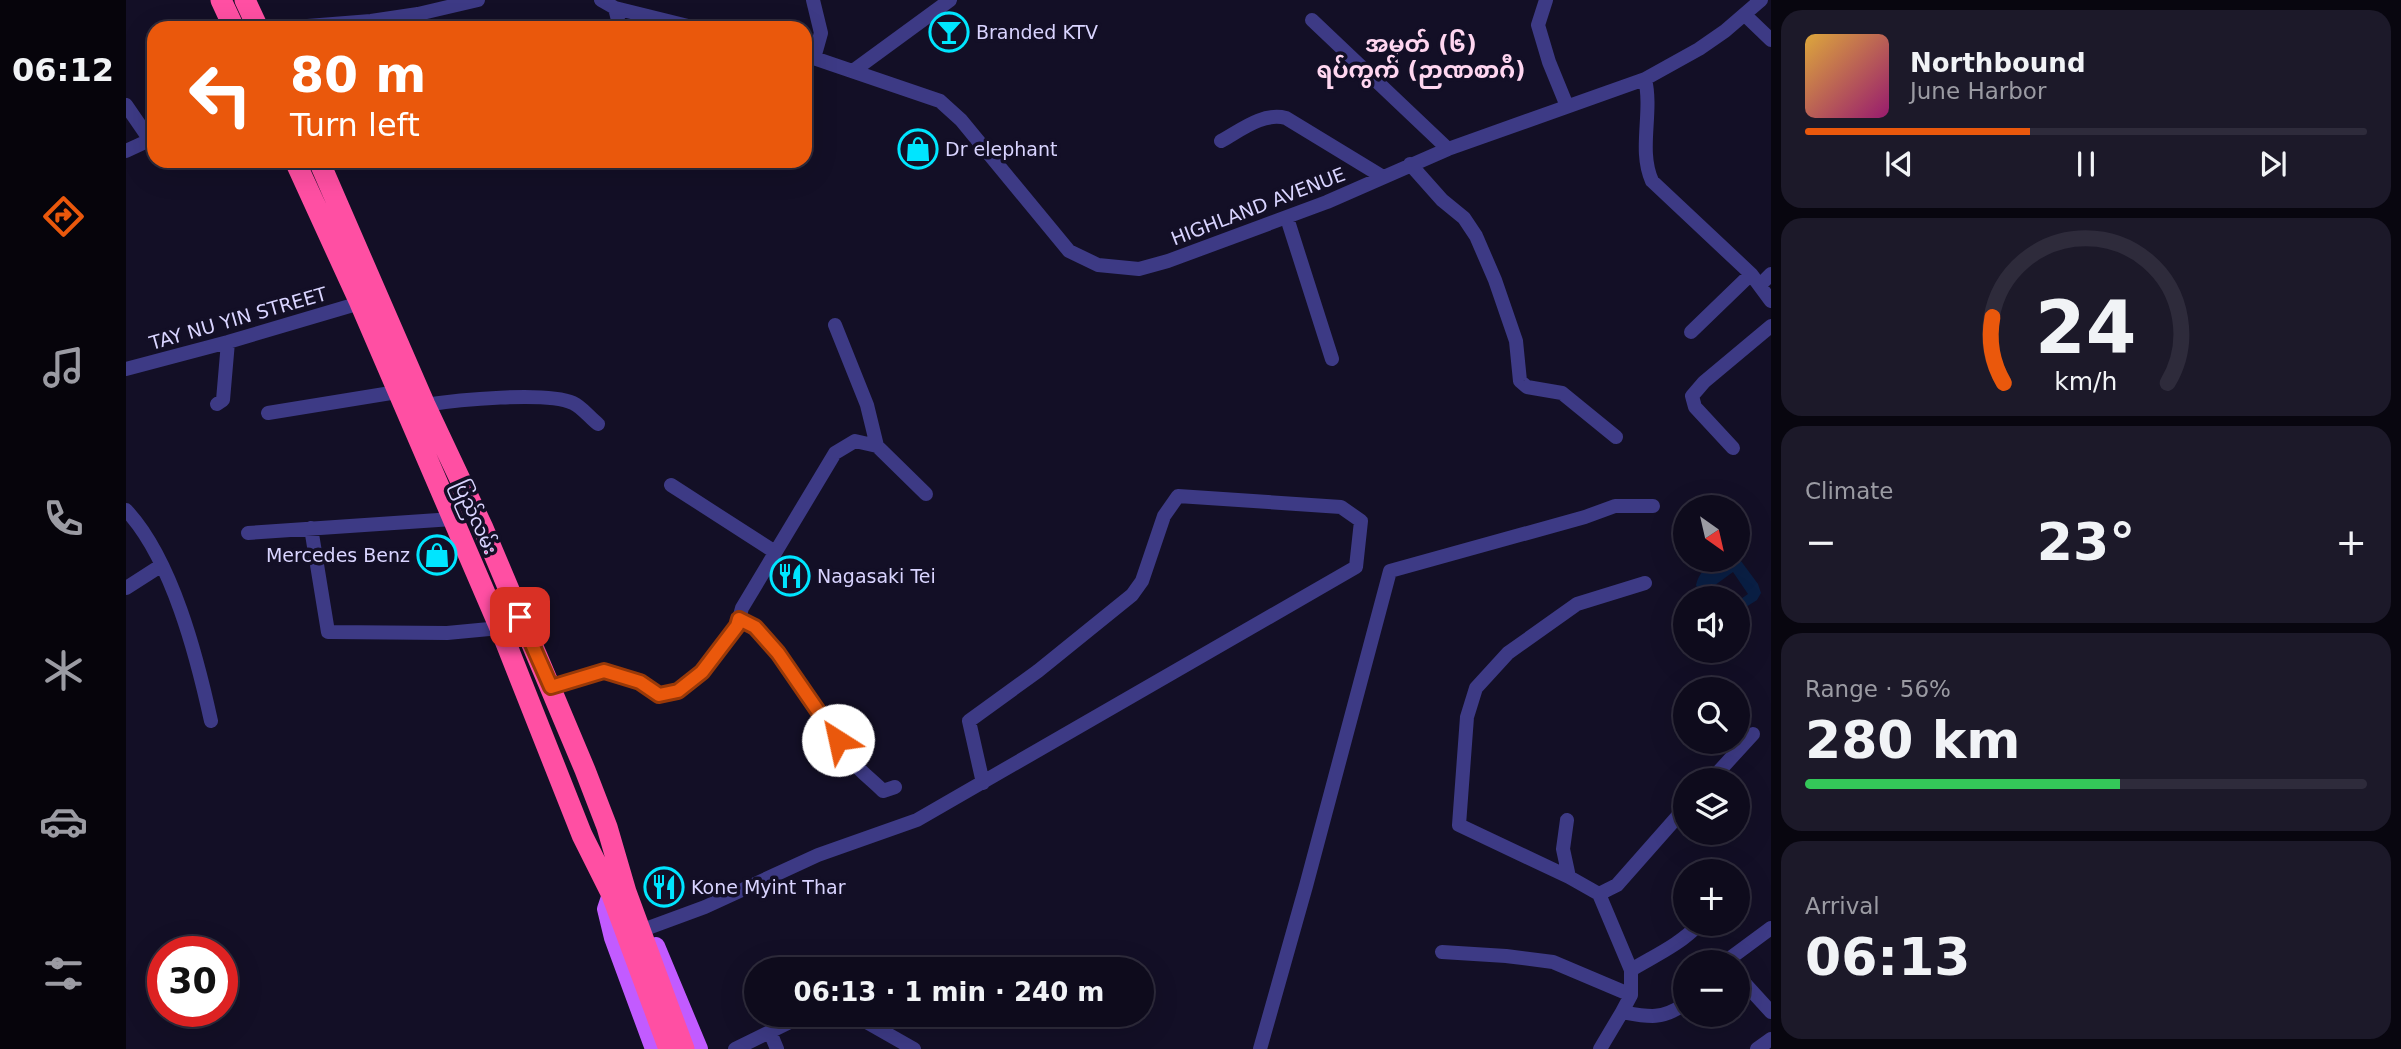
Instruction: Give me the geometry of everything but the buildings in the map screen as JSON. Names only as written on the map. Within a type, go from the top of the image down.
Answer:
[{"type":"highway","points":[[221,0],[231,21]]},
{"type":"highway","points":[[246,0],[255,21]]},
{"type":"highway","name":"ပြည်လမ်း","points":[[298,168],[500,628],[582,835],[618,890],[684,1049]]},
{"type":"highway","name":"ပြည်လမ်း","points":[[322,168],[425,405],[483,528],[607,827],[618,890],[669,1049]]},
{"type":"main road","name":"ပြည်လမ်း","points":[[654,1049],[613,938],[606,909],[618,890],[639,907],[699,1049]]},
{"type":"street","points":[[371,21],[418,14],[478,0]]},
{"type":"street","points":[[601,0],[615,8],[668,21]]},
{"type":"street","points":[[812,51],[821,33],[813,0]]},
{"type":"street","points":[[853,71],[950,0]]},
{"type":"street","points":[[1546,0],[1538,25],[1549,62],[1567,106]]},
{"type":"street","name":"HIGHLAND AVENUE","points":[[812,58],[940,101],[951,109],[1069,251],[1098,265],[1139,269],[1286,218],[1448,149],[1645,79],[1699,49],[1761,0]]},
{"type":"street","points":[[615,8],[618,21]]},
{"type":"street","points":[[1745,15],[1771,40]]},
{"type":"street","points":[[1311,20],[1448,149]]},
{"type":"street","points":[[1645,79],[1648,93],[1646,168],[1652,181],[1761,277],[1771,301]]},
{"type":"street","points":[[126,105],[147,132]]},
{"type":"street","points":[[1221,141],[1275,115],[1286,118],[1383,177]]},
{"type":"street","points":[[126,151],[147,141]]},
{"type":"street","points":[[1410,164],[1442,200],[1464,218],[1476,236],[1516,341],[1520,381],[1527,387],[1562,393],[1616,436]]},
{"type":"street","points":[[1286,218],[1332,359]]},
{"type":"street","points":[[1691,332],[1761,277]]},
{"type":"street","name":"TAY NU YIN STREET","points":[[126,369],[359,303]]},
{"type":"street","points":[[835,325],[867,405],[877,446]]},
{"type":"street","points":[[1733,448],[1695,407],[1692,396],[1704,382],[1771,326]]},
{"type":"street","points":[[217,404],[223,400],[228,342]]},
{"type":"street","points":[[268,412],[397,392]]},
{"type":"street","points":[[425,405],[538,397],[573,403],[598,424]]},
{"type":"street","points":[[551,687],[604,671],[640,682],[659,695],[678,691],[702,672],[737,626],[742,608],[835,453],[855,441],[877,446],[926,494]]},
{"type":"street","points":[[671,485],[775,552]]},
{"type":"street","points":[[648,928],[705,907],[818,855],[917,820],[983,783],[1356,567],[1361,521],[1342,507],[1178,496],[1164,516],[1142,581],[1132,595],[1038,671],[969,721],[983,783]]},
{"type":"street","points":[[1260,1049],[1390,571],[1586,517],[1615,506],[1653,506]]},
{"type":"street","points":[[126,510],[138,524],[162,565],[202,681],[211,721]]},
{"type":"street","points":[[248,533],[453,519]]},
{"type":"street","points":[[311,528],[328,632],[447,633],[500,628]]},
{"type":"street","points":[[126,587],[162,565]]},
{"type":"street","points":[[1603,1047],[1631,995],[1632,970],[1600,894],[1459,825],[1467,717],[1476,688],[1508,653],[1577,604],[1645,583]]},
{"type":"street","points":[[739,619],[755,627],[778,653],[853,762],[883,791],[895,787]]},
{"type":"street","points":[[1722,768],[1753,734]]},
{"type":"street","points":[[1567,820],[1563,849],[1569,877]]},
{"type":"street","points":[[1600,894],[1617,886],[1673,822]]},
{"type":"street","points":[[1741,950],[1771,928]]},
{"type":"street","points":[[1632,970],[1683,936]]},
{"type":"street","points":[[1441,952],[1553,962],[1631,995]]},
{"type":"street","points":[[1750,989],[1771,1012]]},
{"type":"street","points":[[1622,1012],[1643,1016],[1673,1011]]},
{"type":"street","points":[[735,1049],[781,1027]]},
{"type":"street","points":[[875,1027],[914,1049]]},
{"type":"street","points":[[771,1032],[777,1049]]},
{"type":"street","points":[[1757,1049],[1771,1039]]},
{"type":"water","points":[[1702,572],[1749,572],[1761,593],[1750,604],[1750,586],[1696,586]]},
{"type":"pier","points":[[1733,572],[1743,586],[1714,586]]},
{"type":"place","name":"Branded KTV","points":[[949,32]]},
{"type":"place","name":"Dr elephant","points":[[918,149]]},
{"type":"place","name":"Mercedes Benz","points":[[437,555]]},
{"type":"place","name":"Nagasaki Tei","points":[[790,576]]},
{"type":"place","name":"Kone Myint Thar","points":[[664,887]]},
{"type":"district","name":"အမှတ် (၆) ရပ်ကွက် (ဉာဏစာဂီ)","points":[[1421,57]]},
{"type":"route","points":[[520,617],[551,687],[604,671],[640,682],[659,695],[678,691],[702,672],[737,626],[739,619],[755,627],[778,653],[838,740]]}]
